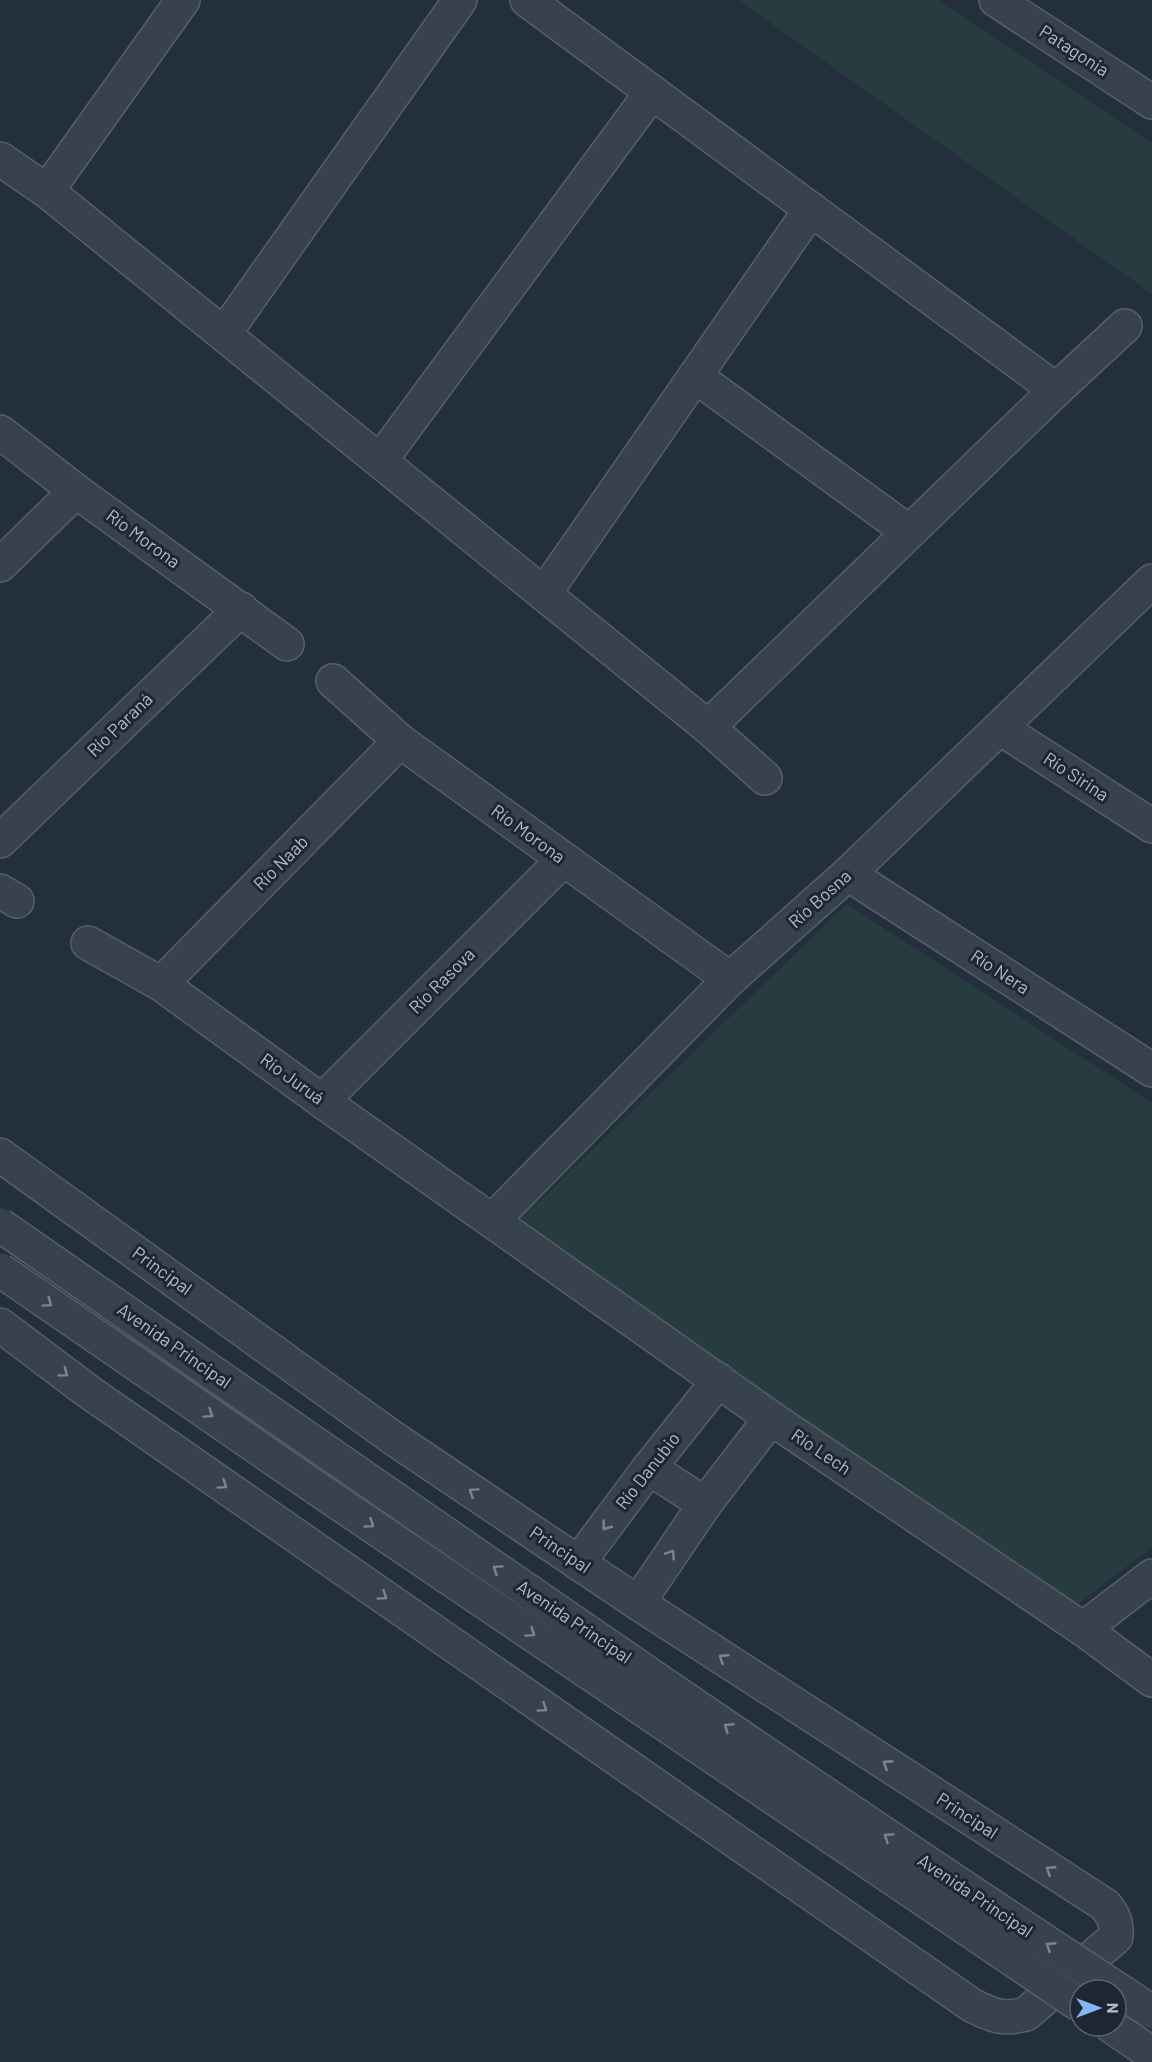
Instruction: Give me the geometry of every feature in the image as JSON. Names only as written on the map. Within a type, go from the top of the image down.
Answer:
[{"type":"street","points":[[47,191],[183,0]]},
{"type":"street","points":[[224,334],[460,0]]},
{"type":"street","points":[[527,0],[1056,390]]},
{"type":"street","name":"Patagonia","points":[[996,0],[1152,102]]},
{"type":"street","points":[[380,461],[652,92]]},
{"type":"street","points":[[0,159],[47,191],[708,727],[765,777]]},
{"type":"street","points":[[544,594],[811,209]]},
{"type":"street","points":[[708,727],[1125,326]]},
{"type":"street","points":[[695,376],[909,532]]},
{"type":"street","name":"Río Morona","points":[[0,432],[76,491],[287,644]]},
{"type":"street","points":[[0,565],[76,491]]},
{"type":"street","name":"Río Bosna","points":[[492,1221],[730,979],[848,874],[1149,588]]},
{"type":"street","name":"Río Paraná","points":[[0,841],[240,609]]},
{"type":"street","name":"Río Morona","points":[[333,681],[400,741],[730,979]]},
{"type":"street","name":"Río Sirina","points":[[1000,728],[1152,826]]},
{"type":"street","name":"Río Naab","points":[[161,984],[400,741]]},
{"type":"street","name":"Río Rasova","points":[[322,1101],[563,860]]},
{"type":"street","name":"Río Nera","points":[[848,874],[1152,1070]]},
{"type":"street","name":"Río Juruá","points":[[88,943],[161,984],[492,1221]]},
{"type":"street","name":"Principal","points":[[0,1155],[393,1438],[638,1603],[1105,1905],[1114,1917],[1117,1926],[1116,1937],[1026,2014],[1010,2018],[995,2017],[973,2006],[89,1392],[0,1325]]},
{"type":"street","name":"Río Lech","points":[[492,1221],[771,1418],[1083,1629],[1152,1680]]},
{"type":"street","name":"Avenida Principal","points":[[0,1225],[956,1884],[1152,2012]]},
{"type":"street","name":"Avenida Principal","points":[[0,1270],[309,1483],[1068,1997]]},
{"type":"street","name":"Río Danubio","points":[[578,1563],[719,1380]]},
{"type":"street","points":[[638,1603],[705,1504],[771,1418]]},
{"type":"street","points":[[649,1468],[705,1504]]},
{"type":"street","points":[[1083,1629],[1152,1576]]},
{"type":"street","points":[[1128,2038],[1152,2054]]},
{"type":"green space","points":[[738,0],[938,0],[1152,143],[1152,294]]},
{"type":"green space","points":[[847,904],[1152,1103],[1152,1547],[1067,1612],[518,1221]]}]
